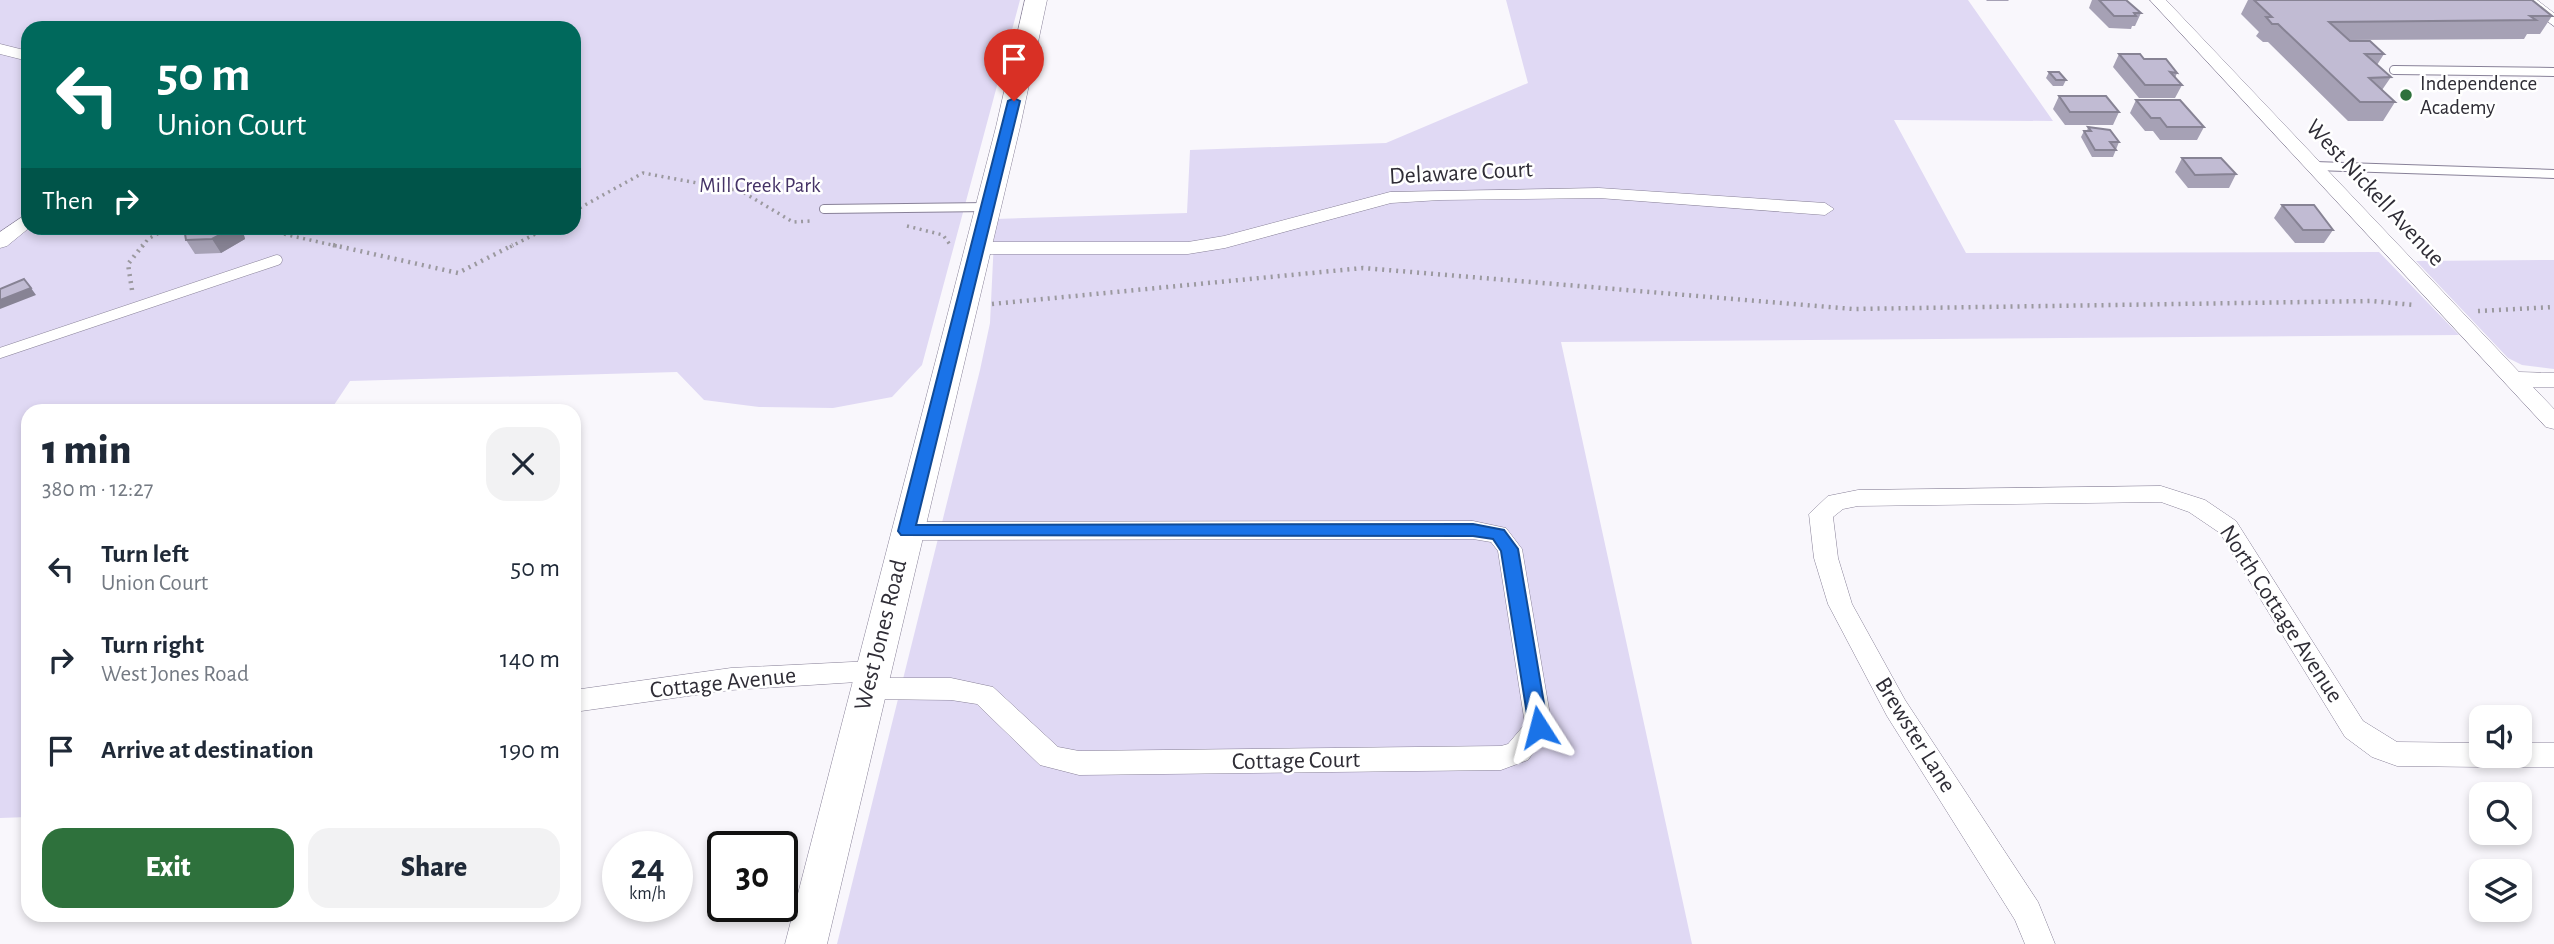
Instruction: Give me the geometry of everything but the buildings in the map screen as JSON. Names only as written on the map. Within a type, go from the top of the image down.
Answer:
[{"type":"street","name":"West Jones Road","points":[[806,944],[962,307],[965,249],[988,207],[1036,0]]},
{"type":"street","name":"West Nickell Avenue","points":[[2158,0],[2554,422]]},
{"type":"street","points":[[2527,0],[2554,21]]},
{"type":"street","points":[[0,49],[21,54]]},
{"type":"street","name":"Delaware Court","points":[[965,249],[1188,248],[1225,242],[1390,198],[1440,195],[1599,193],[1825,209]]},
{"type":"street","points":[[0,242],[21,225]]},
{"type":"street","points":[[2514,379],[2554,380]]},
{"type":"street","name":"North Cottage Avenue","points":[[1821,514],[1836,502],[1858,498],[2161,494],[2186,499],[2210,511],[2228,527],[2354,729],[2382,749],[2397,754],[2469,755]]},
{"type":"street","name":"Brewster Lane","points":[[1821,514],[1826,558],[1840,604],[1896,709],[2028,912],[2040,944]]},
{"type":"street","name":"Cottage Court","points":[[869,679],[984,695],[1051,757],[1079,763],[1501,758],[1518,752],[1539,727],[1510,549],[1498,534],[1473,530],[907,531]]},
{"type":"street","name":"Cottage Avenue","points":[[581,700],[731,679],[869,679]]},
{"type":"street","points":[[2532,755],[2554,755]]},
{"type":"lane","points":[[2394,70],[2554,72]]},
{"type":"lane","points":[[2315,166],[2554,174]]},
{"type":"lane","points":[[824,209],[988,207]]},
{"type":"lane","points":[[0,353],[278,260]]},
{"type":"path","points":[[581,207],[643,173],[741,191],[799,224],[814,221],[824,209]]},
{"type":"path","points":[[910,208],[904,224],[911,229],[943,236],[965,249]]},
{"type":"path","points":[[135,308],[128,264],[148,239],[155,235]]},
{"type":"path","points":[[288,235],[458,273],[533,235]]},
{"type":"path","points":[[962,307],[1363,268],[1853,309],[1959,310],[2372,301],[2408,303],[2453,312],[2554,307]]},
{"type":"green space","name":"Mill Creek Park","points":[[0,0],[1020,0],[922,365],[892,397],[833,408],[759,407],[704,400],[677,372],[350,381],[335,404],[21,404],[21,817],[0,818]]},
{"type":"green space","points":[[1506,0],[1968,0],[2053,121],[1894,120],[1966,253],[2379,252],[2459,335],[1561,342],[1692,944],[837,944],[980,370],[990,323],[995,219],[1187,213],[1190,150],[1386,143],[1528,83]]},
{"type":"green space","points":[[2554,260],[2554,369],[2522,365],[2508,358],[2416,261]]},
{"type":"place","name":"Independence Academy","points":[[2406,95]]},
{"type":"route","points":[[1014,101],[907,531],[1473,530],[1498,534],[1510,549],[1539,727]]}]
